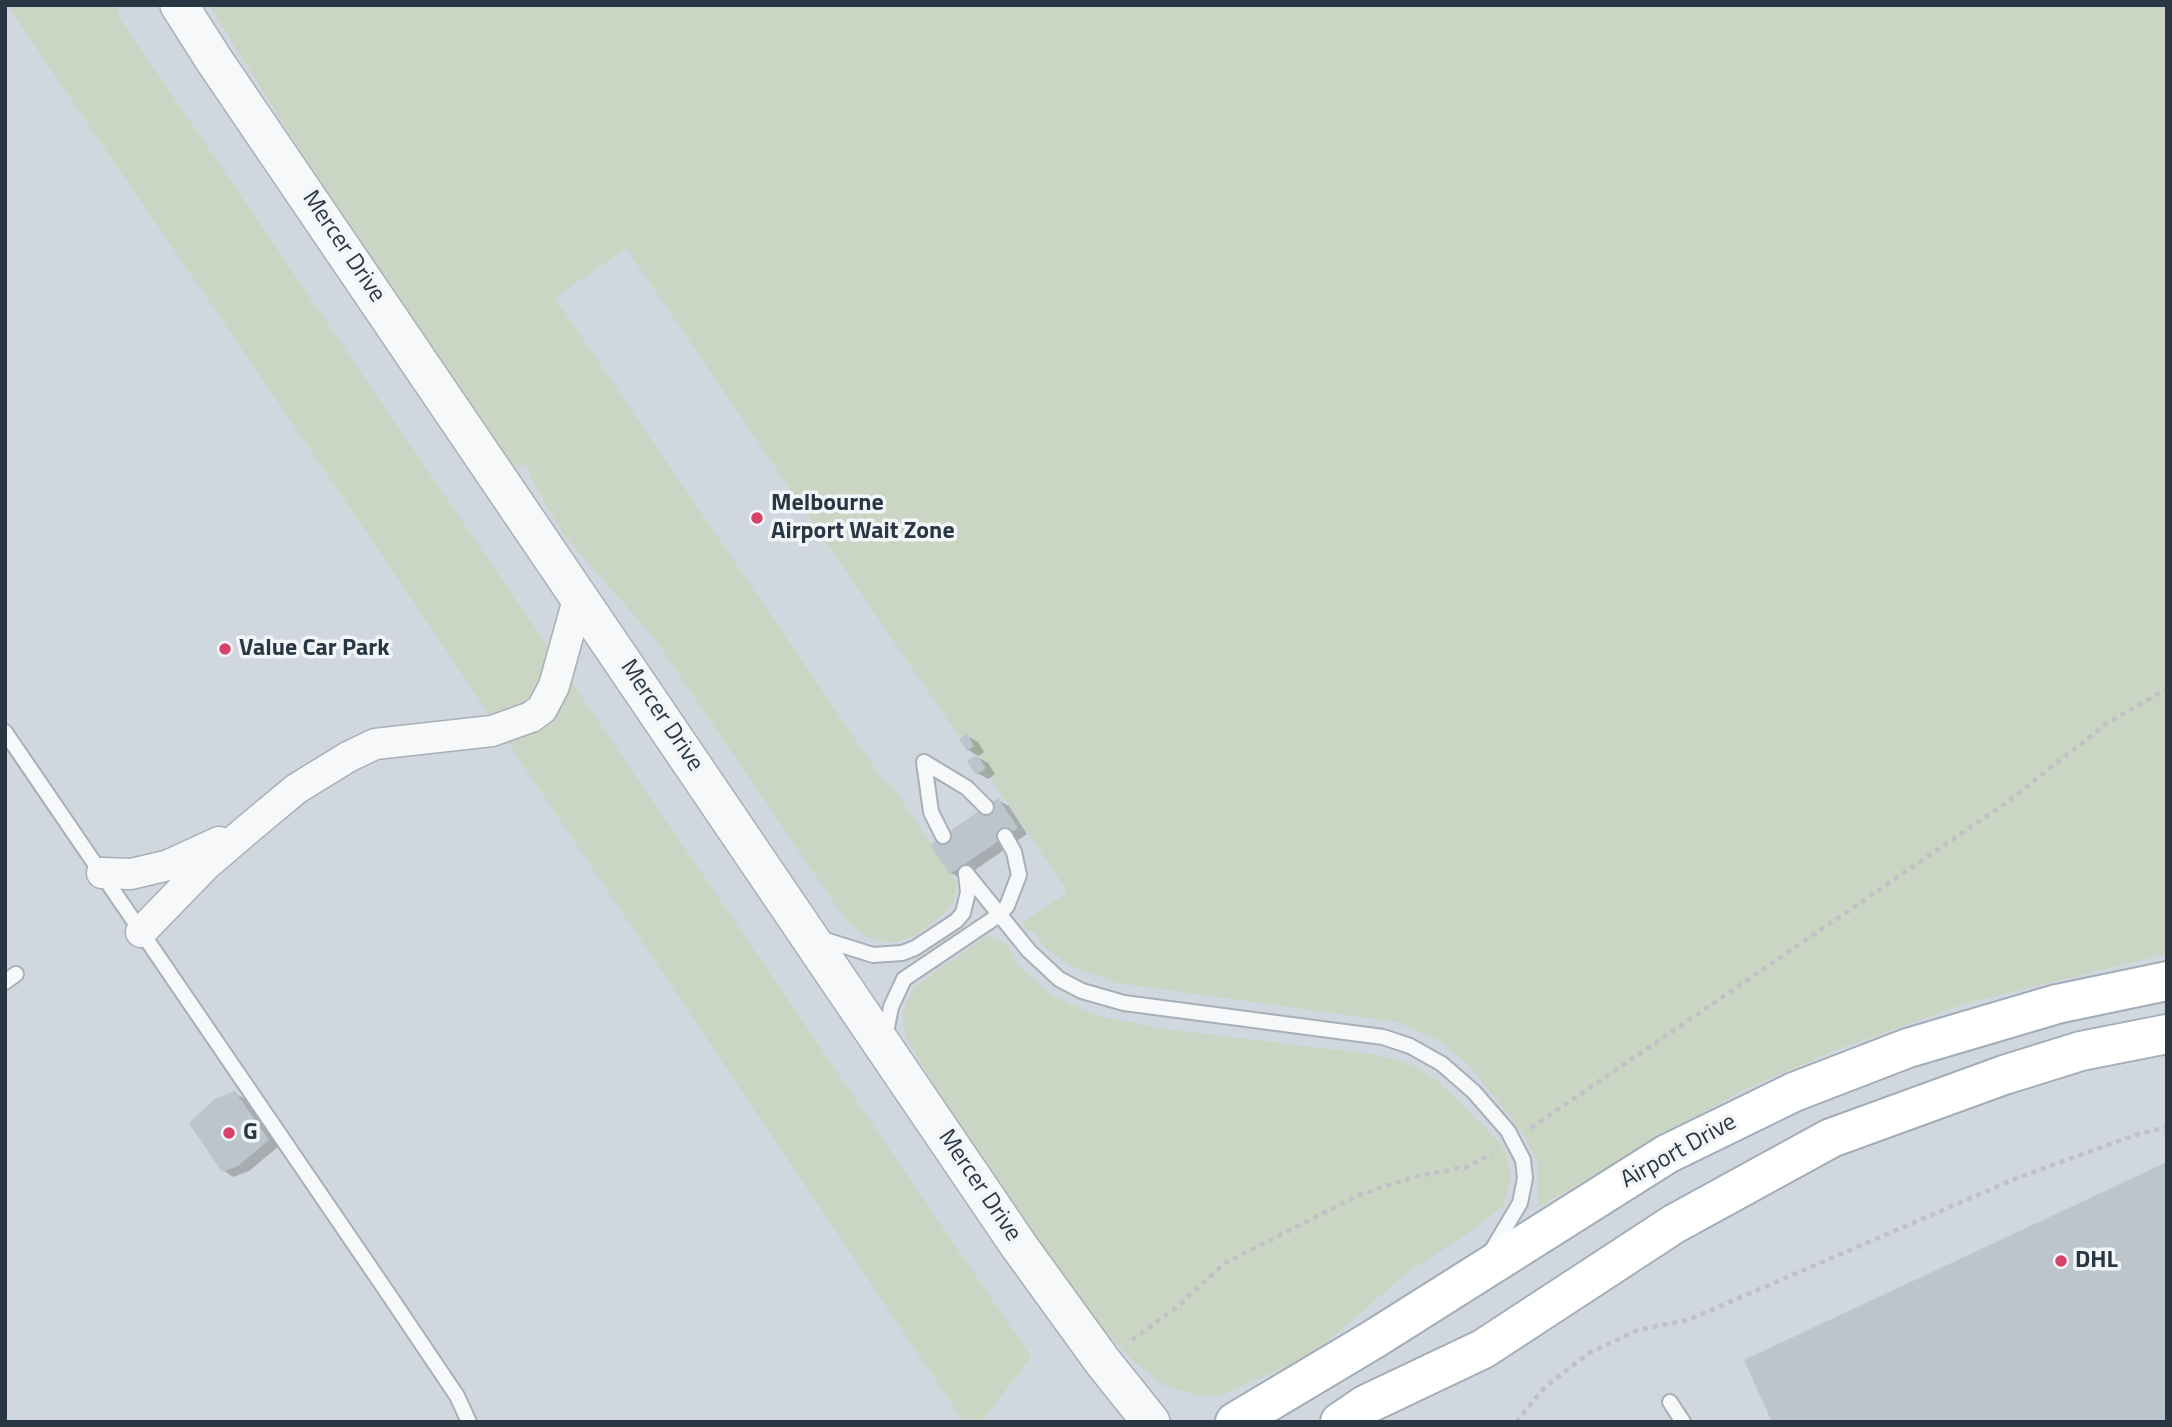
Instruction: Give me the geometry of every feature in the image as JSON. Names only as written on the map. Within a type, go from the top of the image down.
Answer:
[{"type":"main road","name":"Airport Drive","points":[[1235,1422],[1470,1279],[1667,1154],[1794,1092],[1908,1048],[2045,1007],[2167,981]]},
{"type":"main road","points":[[1340,1422],[1388,1394],[1483,1349],[1674,1224],[1831,1138],[2004,1074],[2081,1051],[2167,1034]]},
{"type":"street","name":"Mercer Drive","points":[[179,5],[885,1043],[1019,1246],[1102,1362],[1151,1422]]},
{"type":"street","points":[[141,932],[206,865],[313,778],[375,744],[492,730],[531,717],[542,709],[554,686],[579,596]]},
{"type":"street","points":[[102,873],[131,874],[169,865],[248,829]]},
{"type":"lane","points":[[5,732],[457,1396],[469,1422]]},
{"type":"lane","points":[[943,836],[932,812],[924,762],[967,788],[986,807]]},
{"type":"lane","points":[[885,1043],[891,1007],[904,979],[999,915],[1013,897],[1019,875],[1014,852],[1005,836]]},
{"type":"lane","points":[[811,935],[873,954],[902,953],[915,948],[956,921],[963,913],[968,892],[964,869],[999,915],[1047,970],[1070,986],[1093,995],[1158,1008],[1383,1037],[1410,1046],[1457,1076],[1514,1140],[1523,1160],[1524,1191],[1513,1219],[1470,1279]]},
{"type":"lane","points":[[1670,1402],[1683,1422]]},
{"type":"path","points":[[1102,1362],[1178,1306],[1225,1263],[1359,1195],[1413,1177],[1466,1167],[1514,1140],[2006,803],[2107,723],[2167,689]]},
{"type":"path","points":[[1516,1422],[1545,1387],[1589,1353],[1638,1330],[1688,1320],[2017,1178],[2135,1135],[2167,1127]]},
{"type":"shaded area","points":[[5,5],[2167,5],[2167,1422],[5,1422]]},
{"type":"green space","points":[[7,5],[115,5],[121,20],[1031,1357],[981,1422],[964,1422],[372,540]]},
{"type":"green space","points":[[209,5],[2167,5],[2167,954],[1964,1004],[1836,1050],[1741,1091],[1540,1206],[1537,1163],[1523,1133],[1469,1065],[1439,1040],[1396,1022],[1117,983],[1068,965],[1044,946],[1032,930],[1028,932],[1022,922],[1068,892],[984,769],[986,768],[978,755],[975,756],[970,749],[974,746],[967,734],[962,737],[957,734],[626,248],[555,298],[885,783],[889,782],[957,882],[954,901],[949,909],[915,936],[892,943],[866,937],[845,919],[655,639],[563,534],[532,480],[527,464],[515,468],[305,158]]},
{"type":"green space","points":[[988,935],[1007,944],[1018,965],[1050,994],[1094,1015],[1165,1029],[1379,1055],[1412,1065],[1438,1081],[1505,1149],[1511,1177],[1504,1205],[1473,1230],[1405,1274],[1326,1343],[1288,1366],[1221,1395],[1199,1396],[1163,1385],[1133,1361],[1102,1328],[1067,1282],[937,1090],[906,1037],[902,1014],[914,987]]},
{"type":"building","points":[[967,734],[974,746],[967,751],[959,739]]},
{"type":"building","points":[[977,755],[986,768],[976,775],[967,761]]},
{"type":"building","points":[[998,798],[1018,828],[950,874],[930,845]]},
{"type":"building","points":[[235,1091],[269,1140],[238,1166],[222,1172],[189,1123],[215,1099]]},
{"type":"building","name":"DHL","points":[[2167,1162],[2167,1422],[1772,1422],[1744,1360]]},
{"type":"place","name":"Melbourne Airport Wait Zone","points":[[757,518]]},
{"type":"place","name":"Value Car Park","points":[[225,649]]},
{"type":"place","name":"G","points":[[229,1133]]},
{"type":"place","name":"DHL","points":[[2061,1261]]}]
